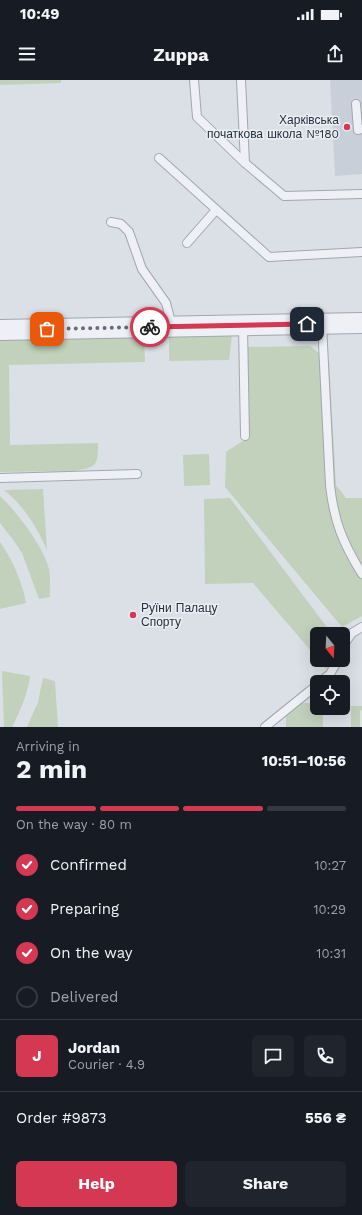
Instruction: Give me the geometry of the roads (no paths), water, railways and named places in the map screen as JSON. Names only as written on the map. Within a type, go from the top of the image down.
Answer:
[{"type":"street","points":[[0,330],[362,323]]},
{"type":"lane","points":[[194,80],[196,117],[245,164],[284,196],[362,194]]},
{"type":"lane","points":[[241,80],[245,164]]},
{"type":"lane","points":[[356,104],[358,130],[362,130]]},
{"type":"lane","points":[[159,158],[269,257],[362,252]]},
{"type":"lane","points":[[187,243],[216,210]]},
{"type":"lane","points":[[111,222],[121,224],[129,232],[142,269],[166,303],[172,327]]},
{"type":"lane","points":[[322,324],[332,505],[342,537],[362,574]]},
{"type":"lane","points":[[244,325],[245,436]]},
{"type":"lane","points":[[0,478],[137,474]]},
{"type":"lane","points":[[350,636],[352,633],[362,628]]},
{"type":"lane","points":[[265,727],[310,691]]},
{"type":"place","name":"Харківська початкова школа №180","points":[[347,127]]},
{"type":"place","name":"Руїни Палацу Спорту","points":[[133,615]]}]
